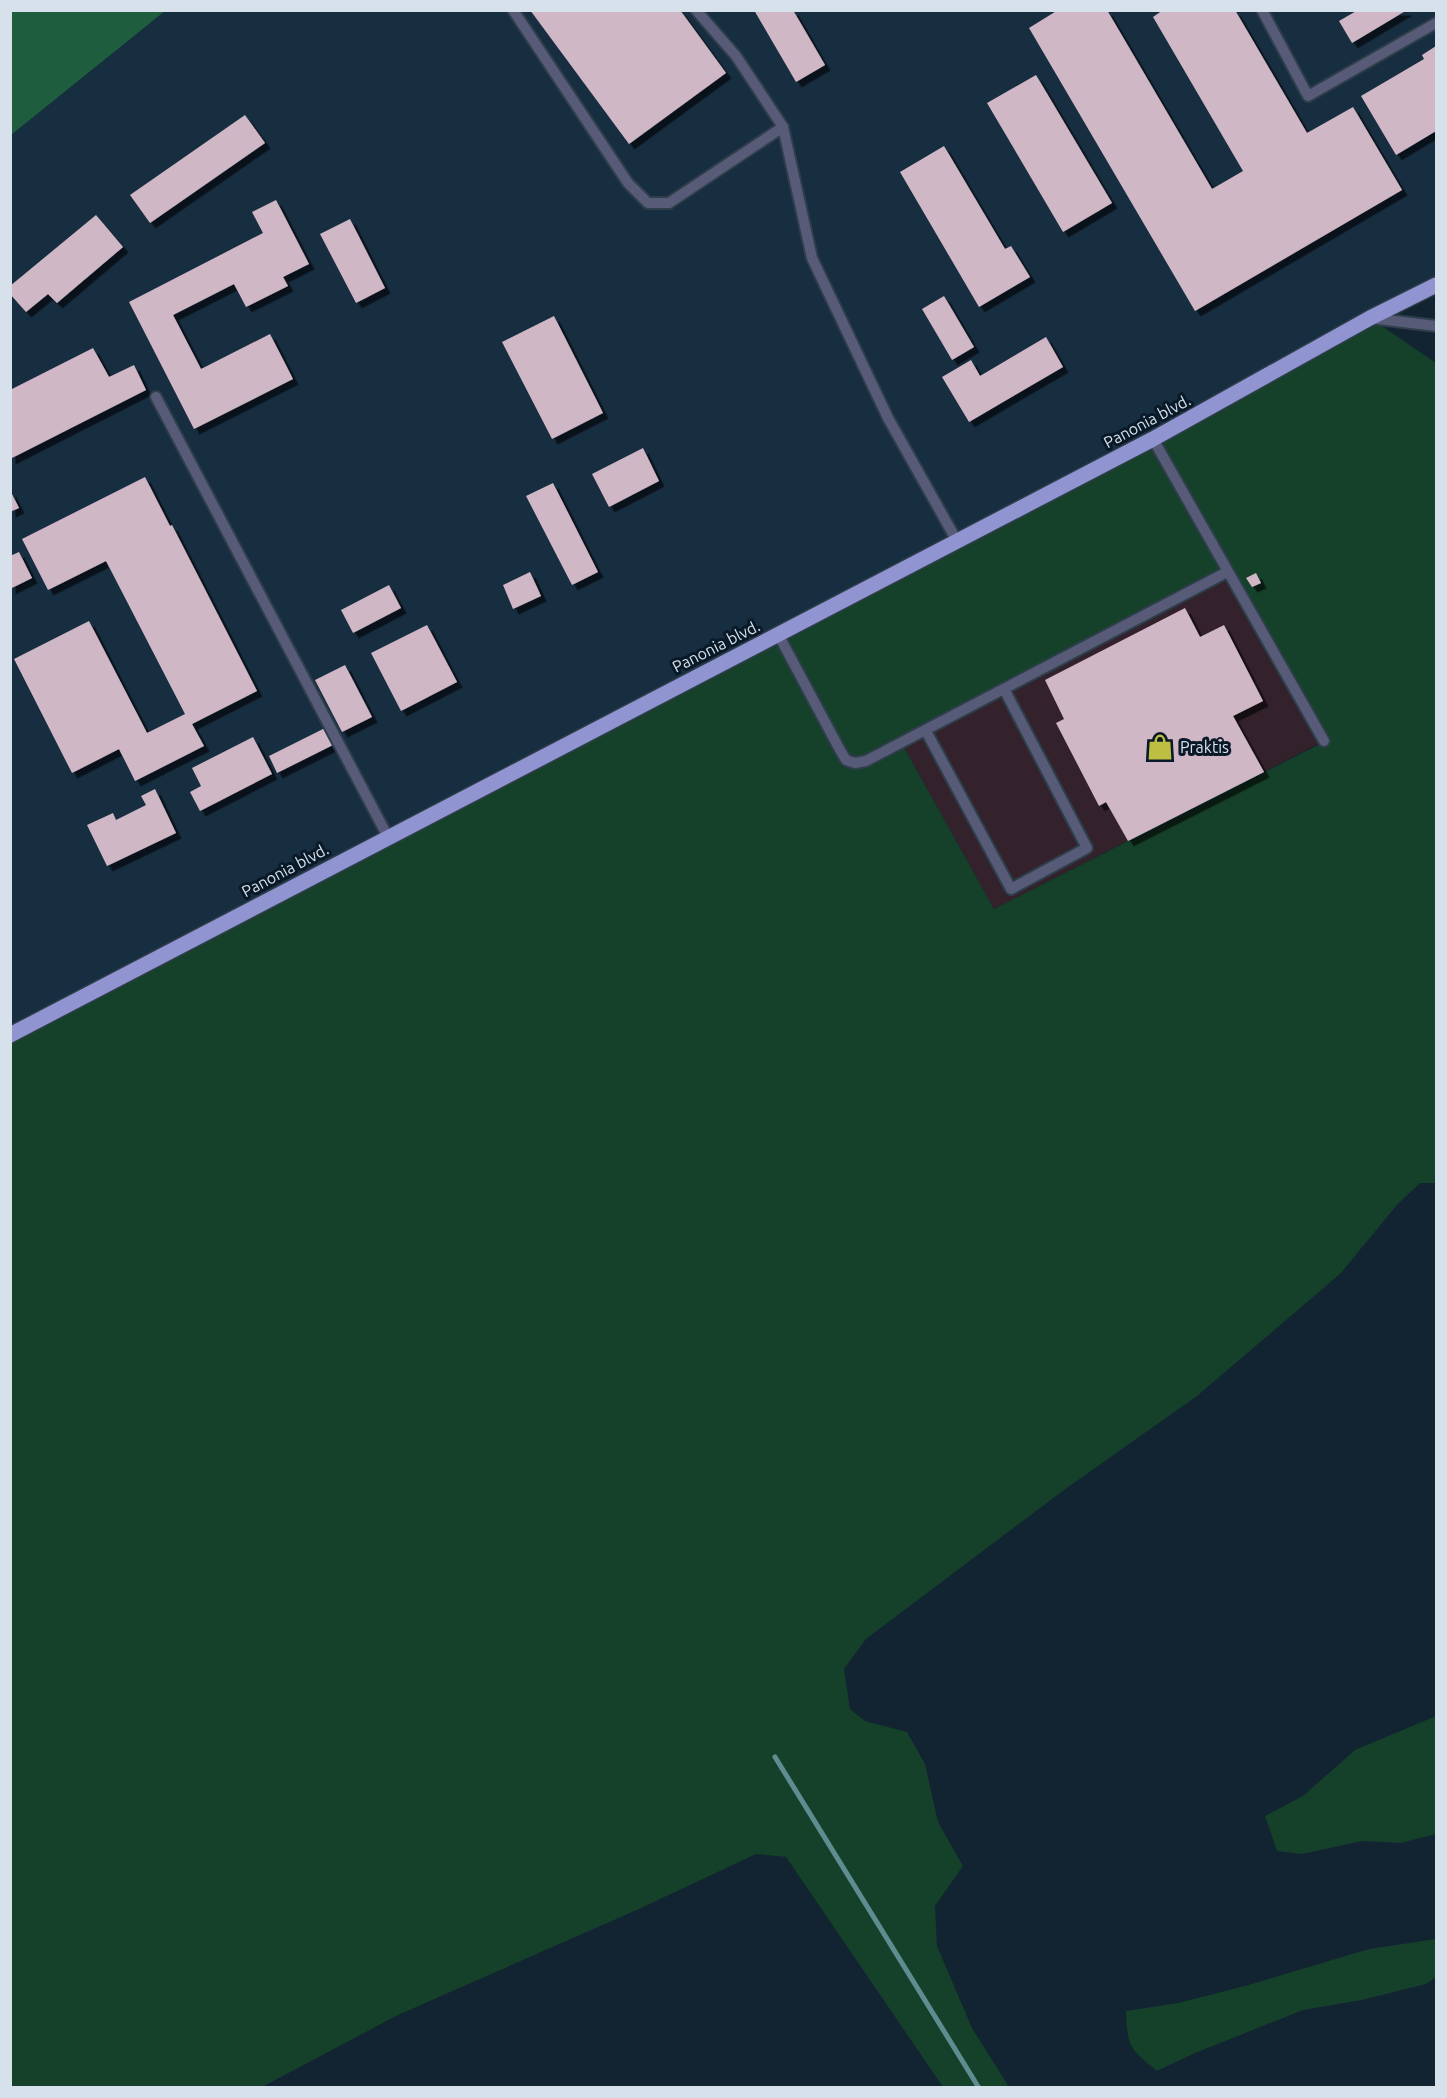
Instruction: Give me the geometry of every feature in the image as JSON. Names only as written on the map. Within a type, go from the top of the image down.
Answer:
[{"type":"main road","name":"Panonia blvd.","points":[[10,1035],[1153,439],[1370,318],[1437,285]]},
{"type":"lane","points":[[513,10],[628,183],[648,203],[669,203],[783,127]]},
{"type":"lane","points":[[696,10],[736,56],[783,127],[812,258],[888,418],[957,541]]},
{"type":"lane","points":[[1262,10],[1308,96],[1437,23]]},
{"type":"lane","points":[[1370,318],[1437,326]]},
{"type":"lane","points":[[156,398],[388,837]]},
{"type":"lane","points":[[1153,439],[1324,741]]},
{"type":"lane","points":[[778,634],[846,760],[855,763],[866,761],[926,731],[1227,572]]},
{"type":"lane","points":[[926,731],[1011,889],[1040,874],[1088,848],[1004,689]]},
{"type":"shaded area","points":[[165,11],[1436,11],[1436,285],[11,1035],[11,135]]},
{"type":"shaded area","points":[[1227,572],[1324,741],[994,909],[901,742]]},
{"type":"green space","points":[[11,10],[165,10],[165,11],[11,135]]},
{"type":"green space","points":[[1370,318],[1436,363],[1436,1183],[1420,1183],[1397,1205],[1340,1274],[1197,1396],[1064,1490],[866,1639],[844,1669],[850,1709],[865,1721],[907,1732],[925,1764],[938,1822],[963,1866],[935,1906],[937,1946],[972,2028],[1009,2087],[943,2087],[786,1857],[756,1854],[639,1909],[398,2015],[262,2087],[11,2088],[11,1035]],"holes":[[[1227,572],[1324,742],[994,909],[901,742]]]},
{"type":"green space","points":[[1436,1716],[1436,1834],[1401,1843],[1362,1841],[1302,1854],[1277,1851],[1265,1816],[1303,1796],[1355,1750]]},
{"type":"green space","points":[[1436,1939],[1436,1977],[1426,1984],[1362,2000],[1303,2010],[1195,2053],[1157,2071],[1136,2052],[1129,2040],[1126,2011],[1178,2003],[1245,1986],[1369,1949]]},
{"type":"building","points":[[530,10],[680,10],[726,73],[629,144]]},
{"type":"building","points":[[754,10],[793,10],[825,65],[796,82]]},
{"type":"building","points":[[1058,10],[1107,10],[1212,189],[1243,171],[1153,17],[1163,10],[1235,10],[1307,133],[1353,107],[1402,190],[1195,311],[1029,28]]},
{"type":"building","points":[[1358,10],[1407,10],[1352,43],[1339,21]]},
{"type":"building","points":[[1436,46],[1436,131],[1396,155],[1361,96],[1424,59],[1422,55]]},
{"type":"building","points":[[1036,75],[1112,203],[1063,232],[987,103]]},
{"type":"building","points":[[245,115],[265,143],[150,223],[130,195]]},
{"type":"building","points":[[944,146],[1005,249],[1011,246],[1030,277],[979,307],[900,172]]},
{"type":"building","points":[[276,200],[309,264],[283,277],[288,286],[246,307],[234,284],[173,315],[201,369],[270,334],[293,379],[194,429],[129,302],[263,233],[252,212]]},
{"type":"building","points":[[96,215],[123,247],[57,303],[48,294],[26,312],[10,294],[10,286]]},
{"type":"building","points":[[350,219],[385,288],[356,303],[320,234]]},
{"type":"building","points":[[944,296],[974,347],[952,360],[922,309]]},
{"type":"building","points":[[554,316],[603,413],[552,439],[502,342]]},
{"type":"building","points":[[1046,337],[1063,367],[969,422],[942,377],[971,360],[980,376]]},
{"type":"building","points":[[93,348],[109,377],[134,365],[146,390],[10,459],[10,390]]},
{"type":"building","points":[[643,448],[659,481],[609,507],[592,474]]},
{"type":"building","points":[[145,477],[257,691],[192,724],[204,746],[135,781],[119,749],[72,773],[14,659],[89,621],[147,733],[185,714],[106,561],[48,590],[22,539]]},
{"type":"building","points":[[553,483],[598,572],[572,585],[526,496]]},
{"type":"building","points":[[10,490],[19,508],[10,512]]},
{"type":"building","points":[[19,552],[32,578],[10,589],[10,556]]},
{"type":"building","points":[[530,572],[541,596],[513,609],[503,585]]},
{"type":"building","points":[[1256,573],[1261,583],[1252,587],[1246,578]]},
{"type":"building","points":[[389,585],[401,608],[353,633],[341,610]]},
{"type":"building","name":"Praktis","points":[[1185,608],[1200,637],[1224,625],[1263,701],[1233,716],[1264,772],[1128,841],[1106,802],[1099,806],[1056,723],[1064,719],[1045,680]]},
{"type":"building","points":[[427,625],[457,682],[401,711],[371,653]]},
{"type":"building","points":[[345,665],[372,717],[342,732],[315,680]]},
{"type":"building","points":[[327,727],[335,744],[277,773],[269,756]]},
{"type":"building","points":[[253,737],[272,774],[200,811],[190,792],[201,786],[192,768]]},
{"type":"building","points":[[155,789],[176,833],[107,866],[87,825],[113,813],[116,820],[146,805],[141,796]]},
{"type":"waterway","points":[[775,1757],[979,2088]]},
{"type":"place","name":"Praktis","points":[[1160,747]]}]
